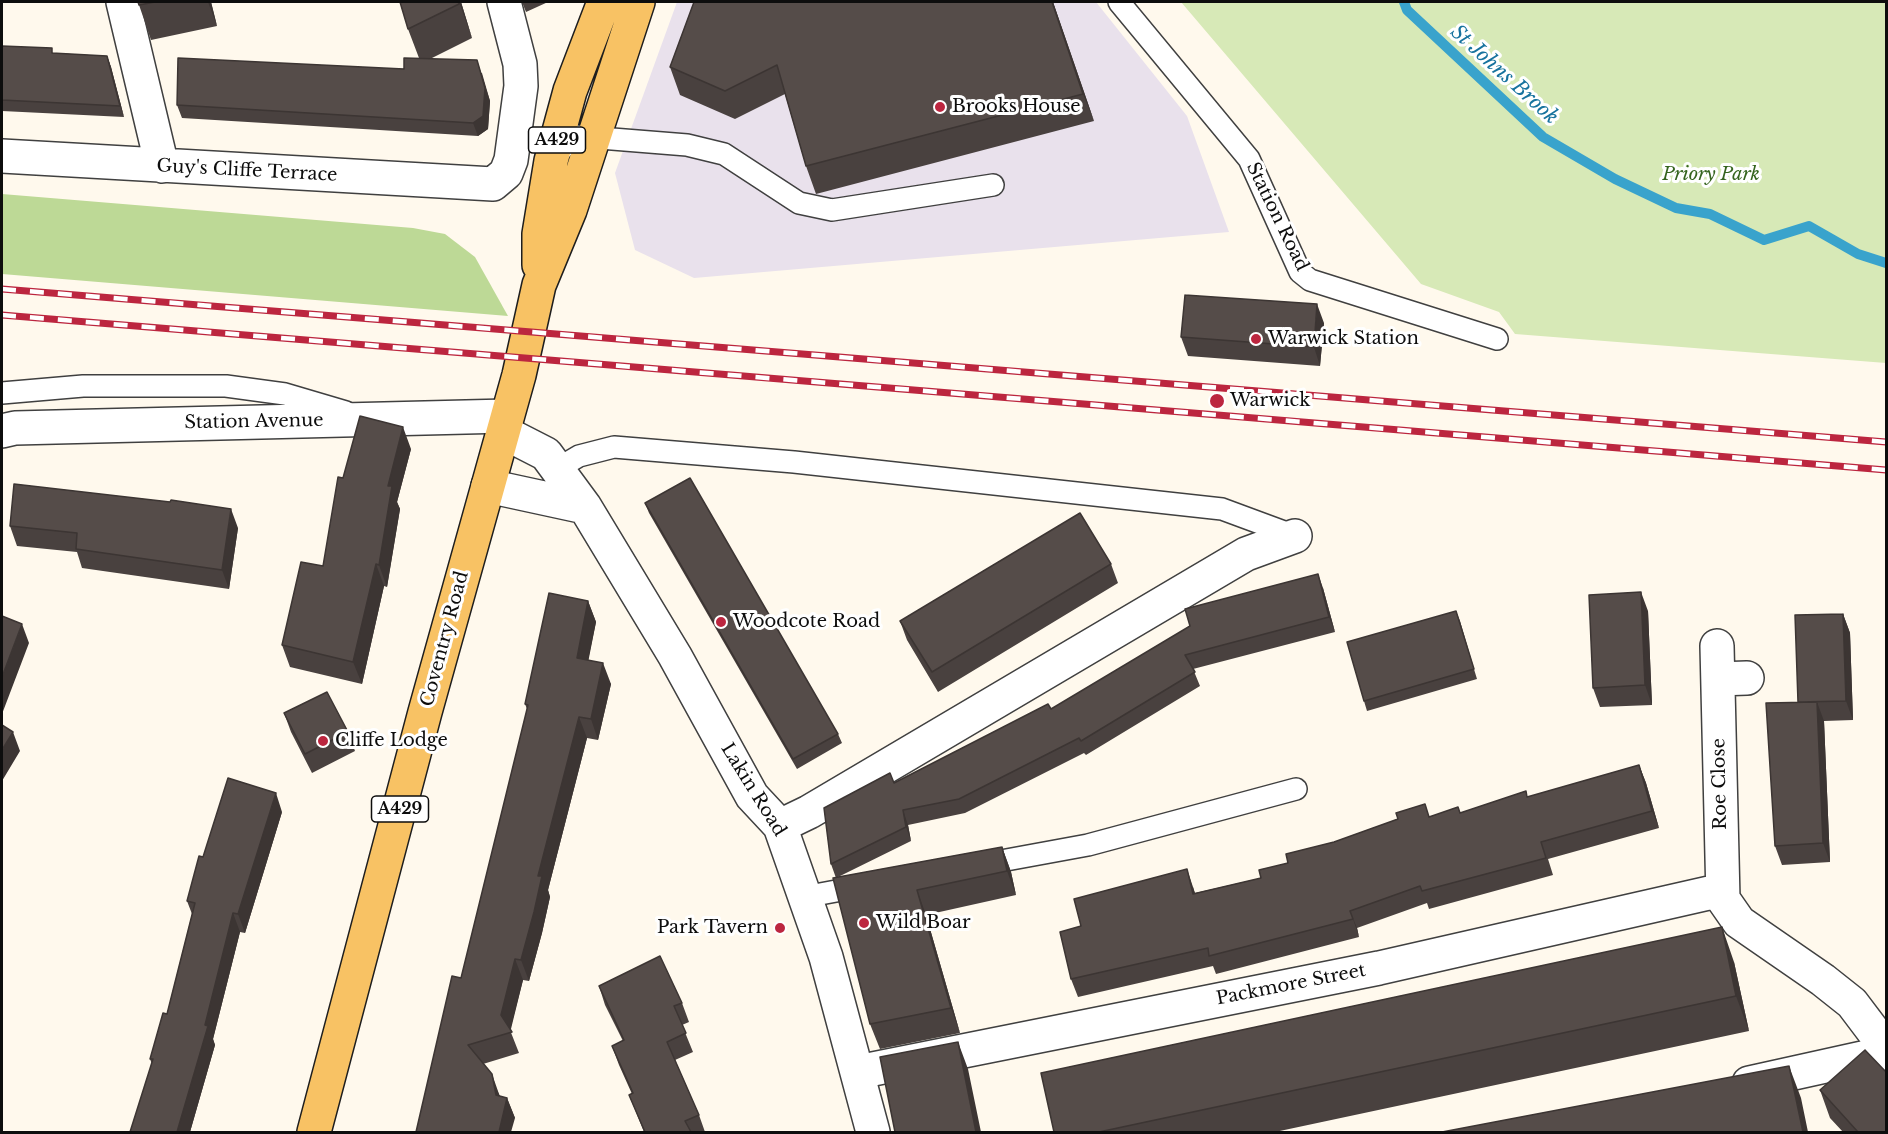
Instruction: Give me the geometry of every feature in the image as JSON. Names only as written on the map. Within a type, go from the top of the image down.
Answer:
[{"type":"main road","name":"Coventry Road","points":[[539,285],[539,234],[551,160],[570,91],[604,2]]},
{"type":"main road","name":"Coventry Road","points":[[314,1132],[425,712],[505,424],[539,285],[570,210],[638,2]]},
{"type":"street","points":[[123,2],[162,166]]},
{"type":"street","name":"Guy's Cliffe Terrace","points":[[2,156],[493,184],[506,173],[511,160],[521,86],[520,64],[504,2]]},
{"type":"street","name":"Station Avenue","points":[[2,431],[15,428],[369,419],[505,424]]},
{"type":"street","name":"Lakin Road","points":[[505,424],[546,453],[585,507],[675,656],[752,796],[780,826],[826,957],[873,1132]]},
{"type":"street","points":[[488,486],[585,507]]},
{"type":"street","points":[[780,826],[809,812],[1246,554],[1295,536]]},
{"type":"street","name":"Roe Close","points":[[1717,646],[1732,678],[1722,890]]},
{"type":"street","points":[[1722,890],[1723,900],[1739,922],[1852,1003],[1887,1048]]},
{"type":"street","name":"Packmore Street","points":[[858,1072],[1379,968],[1722,890]]},
{"type":"street","points":[[1720,1089],[1862,1058],[1887,1057]]},
{"type":"lane","name":"Station Road","points":[[1119,2],[1249,159],[1300,272],[1310,280],[1497,339]]},
{"type":"lane","points":[[551,160],[575,136],[687,145],[724,154],[799,203],[832,210],[993,186]]},
{"type":"lane","points":[[2,393],[83,386],[226,386],[285,394],[369,419]]},
{"type":"lane","points":[[557,469],[579,456],[614,447],[794,462],[1222,509],[1295,536]]},
{"type":"lane","points":[[963,868],[1088,845],[1296,789]]},
{"type":"lane","points":[[804,897],[884,882]]},
{"type":"shaded area","points":[[677,2],[1096,2],[1187,116],[1229,232],[694,278],[635,250],[615,173]]},
{"type":"green space","name":"Priory Park","points":[[1181,2],[1886,2],[1886,363],[1515,334],[1499,312],[1421,284]]},
{"type":"green space","points":[[2,194],[413,228],[445,234],[475,257],[508,316],[2,274]]},
{"type":"building","points":[[138,2],[155,2],[139,5]]},
{"type":"building","points":[[400,2],[459,2],[459,4],[408,29]]},
{"type":"building","name":"Brooks House","points":[[694,2],[1052,2],[1083,94],[806,166],[777,65],[725,91],[670,67]]},
{"type":"building","points":[[2,46],[52,48],[52,53],[107,56],[120,106],[2,100]]},
{"type":"building","points":[[178,58],[404,69],[404,58],[477,60],[485,88],[483,116],[473,123],[177,105]]},
{"type":"building","points":[[1185,295],[1317,304],[1314,347],[1181,337]]},
{"type":"building","points":[[360,416],[403,427],[388,486],[392,486],[379,565],[376,564],[353,662],[282,645],[301,562],[323,566],[338,477],[343,478]]},
{"type":"building","points":[[690,478],[838,734],[793,759],[645,503]]},
{"type":"building","points":[[14,484],[170,502],[171,500],[231,509],[222,570],[76,549],[77,533],[10,526]]},
{"type":"building","points":[[1080,513],[1111,564],[932,672],[900,621]]},
{"type":"building","points":[[1318,574],[1329,617],[1185,655],[1195,672],[1081,741],[1079,738],[959,799],[903,810],[906,827],[831,864],[824,808],[890,773],[894,783],[1048,704],[1051,709],[1190,626],[1185,609]]},
{"type":"building","points":[[1641,592],[1645,685],[1593,688],[1589,595]]},
{"type":"building","points":[[549,593],[588,601],[577,658],[603,663],[591,719],[579,717],[538,876],[542,876],[534,912],[521,960],[515,959],[501,1015],[512,1032],[468,1045],[492,1074],[496,1095],[507,1098],[499,1132],[416,1132],[452,976],[461,978],[528,705],[525,704]]},
{"type":"building","points":[[1456,611],[1474,669],[1364,701],[1347,642]]},
{"type":"building","points":[[1843,614],[1846,701],[1798,702],[1795,615]]},
{"type":"building","points":[[2,616],[22,624],[2,677]]},
{"type":"building","points":[[327,692],[348,732],[305,754],[284,713]]},
{"type":"building","points":[[1817,702],[1823,843],[1775,846],[1766,703]]},
{"type":"building","points":[[2,725],[13,732],[2,750]]},
{"type":"building","points":[[1639,765],[1652,811],[1541,842],[1546,858],[1422,891],[1420,886],[1350,911],[1353,919],[1209,956],[1208,948],[1071,979],[1060,932],[1081,926],[1074,899],[1187,869],[1193,894],[1261,878],[1259,870],[1288,863],[1286,854],[1334,842],[1398,819],[1396,813],[1425,804],[1429,817],[1458,807],[1460,813],[1526,791],[1527,797]]},
{"type":"building","points":[[228,778],[276,793],[238,914],[233,913],[205,1025],[208,1026],[177,1132],[130,1132],[153,1059],[150,1059],[163,1013],[167,1014],[195,903],[187,901],[199,856],[203,857]]},
{"type":"building","points":[[1002,847],[1007,871],[917,890],[951,1008],[870,1024],[833,878]]},
{"type":"building","points":[[1722,927],[1736,996],[1099,1132],[1054,1132],[1041,1073]]},
{"type":"building","points":[[660,956],[682,1003],[674,1006],[686,1033],[667,1042],[699,1115],[685,1121],[691,1132],[645,1132],[629,1095],[633,1093],[612,1046],[624,1040],[599,986]]},
{"type":"building","points":[[958,1042],[976,1132],[895,1132],[880,1057]]},
{"type":"building","points":[[1865,1050],[1887,1073],[1887,1132],[1858,1132],[1820,1090]]},
{"type":"building","points":[[1789,1066],[1803,1132],[1442,1132]]},
{"type":"waterway","name":"St Johns Brook","points":[[1404,2],[1407,10],[1543,137],[1615,179],[1676,208],[1710,214],[1764,240],[1809,226],[1858,254],[1886,263]]},
{"type":"railway","points":[[2,289],[1886,442]]},
{"type":"railway","points":[[2,315],[1886,470]]},
{"type":"place","name":"Brooks House","points":[[940,107]]},
{"type":"place","name":"Warwick Station","points":[[1256,339]]},
{"type":"place","name":"Warwick","points":[[1217,401]]},
{"type":"place","name":"Woodcote Road","points":[[721,622]]},
{"type":"place","name":"Cliffe Lodge","points":[[323,741]]},
{"type":"place","name":"Wild Boar","points":[[864,923]]},
{"type":"place","name":"Park Tavern","points":[[780,928]]}]
